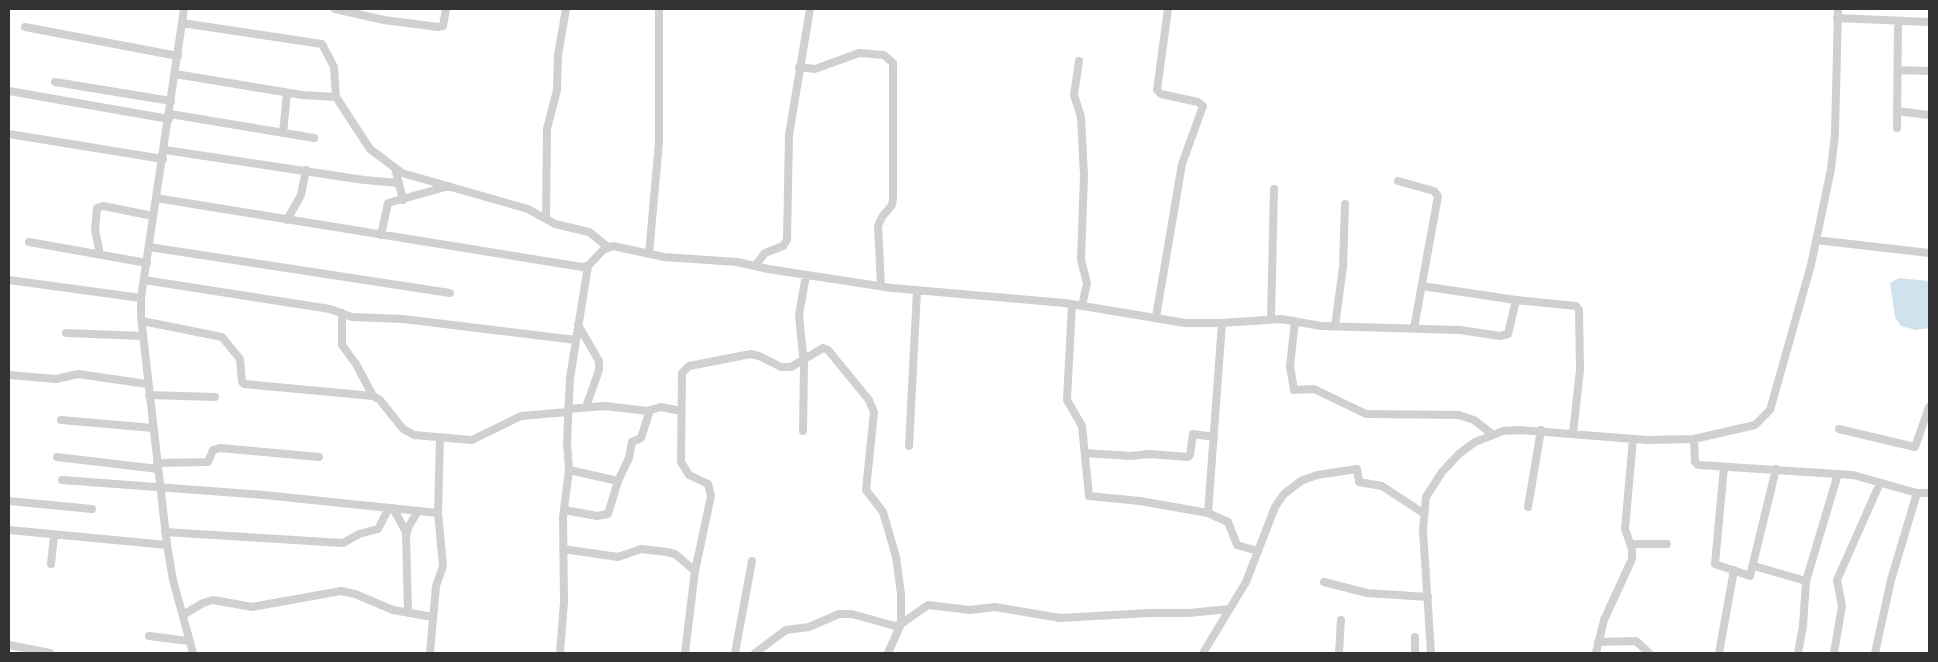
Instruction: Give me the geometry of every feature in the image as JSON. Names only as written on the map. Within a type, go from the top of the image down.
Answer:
[{"type":"street","points":[[184,9],[165,150],[141,298],[149,395],[165,532],[182,615],[193,653]]},
{"type":"street","points":[[335,9],[384,20],[438,27],[443,26],[446,9]]},
{"type":"street","points":[[546,219],[547,129],[557,90],[558,55],[566,9]]},
{"type":"street","points":[[649,254],[659,142],[659,9]]},
{"type":"street","points":[[755,266],[765,253],[783,246],[787,240],[789,142],[799,67],[810,9]]},
{"type":"street","points":[[1156,317],[1182,164],[1203,106],[1198,102],[1161,94],[1158,90],[1168,9]]},
{"type":"street","points":[[1430,653],[1423,513],[1426,497],[1442,472],[1464,450],[1492,434],[1503,431],[1541,430],[1633,439],[1694,439],[1755,425],[1770,410],[1798,314],[1831,169],[1835,134],[1838,9]]},
{"type":"street","points":[[1837,18],[1929,22]]},
{"type":"street","points":[[1897,128],[1898,21]]},
{"type":"street","points":[[182,23],[320,42],[326,48],[334,67],[336,97],[370,149],[394,168],[412,176],[522,207],[555,224],[589,232],[608,247],[618,247],[683,259],[737,262],[806,275],[917,291],[1082,306],[1185,322],[1222,323],[1271,319],[1335,326],[1414,328],[1506,335],[1516,300]]},
{"type":"street","points":[[24,26],[178,56]]},
{"type":"street","points":[[799,67],[815,69],[859,53],[884,55],[893,63],[893,199],[892,205],[882,217],[878,226],[881,286]]},
{"type":"street","points":[[1079,61],[1074,95],[1081,117],[1084,175],[1084,224],[1081,260],[1087,283],[1082,306]]},
{"type":"street","points":[[1899,70],[1929,71]]},
{"type":"street","points":[[175,74],[287,93],[336,97]]},
{"type":"street","points":[[55,82],[172,101]]},
{"type":"street","points":[[9,90],[314,138]]},
{"type":"street","points":[[283,133],[287,93]]},
{"type":"street","points":[[1897,111],[1929,115]]},
{"type":"street","points":[[9,134],[163,159]]},
{"type":"street","points":[[165,150],[399,183]]},
{"type":"street","points":[[394,168],[403,200]]},
{"type":"street","points":[[287,220],[302,195],[306,170]]},
{"type":"street","points":[[1398,180],[1434,192],[1438,196],[1414,328]]},
{"type":"street","points":[[381,235],[387,204],[449,186]]},
{"type":"street","points":[[1271,319],[1274,189]]},
{"type":"street","points":[[156,198],[582,267],[588,266],[608,247]]},
{"type":"street","points":[[1335,326],[1343,266],[1345,204]]},
{"type":"street","points":[[100,254],[95,230],[97,208],[103,206],[153,216]]},
{"type":"street","points":[[1816,240],[1929,253]]},
{"type":"street","points":[[29,242],[147,263]]},
{"type":"street","points":[[149,247],[450,293]]},
{"type":"street","points":[[560,653],[564,602],[564,510],[569,470],[568,410],[578,325],[588,266]]},
{"type":"street","points":[[803,431],[803,358],[799,315],[806,275]]},
{"type":"street","points":[[9,280],[141,298]]},
{"type":"street","points":[[144,280],[330,309],[352,317],[403,319],[576,340]]},
{"type":"street","points":[[1422,286],[1579,308],[1580,370],[1573,433]]},
{"type":"street","points":[[909,446],[917,291]]},
{"type":"street","points":[[1072,305],[1066,394],[1068,404],[1082,426],[1090,498],[1140,501],[1208,513],[1228,522],[1236,544],[1258,551]]},
{"type":"street","points":[[342,313],[342,345],[356,364],[373,396]]},
{"type":"street","points":[[1295,321],[1290,366],[1294,390],[1314,389],[1366,414],[1459,415],[1474,420],[1492,434]]},
{"type":"street","points":[[142,322],[222,337],[240,359],[242,382],[244,384],[373,396],[380,400],[406,432],[440,438],[472,440],[521,416],[586,407],[617,406],[650,410],[661,407],[681,411]]},
{"type":"street","points":[[1208,513],[1222,323]]},
{"type":"street","points":[[578,325],[596,355],[599,365],[586,407]]},
{"type":"street","points":[[66,333],[143,336]]},
{"type":"street","points":[[684,653],[695,571],[711,491],[708,484],[689,475],[682,467],[682,373],[689,366],[751,354],[781,366],[790,367],[821,349],[827,349],[873,406],[875,426],[866,490],[868,495],[881,508],[896,557],[901,594],[901,624],[888,653]]},
{"type":"street","points":[[9,375],[56,379],[78,374],[148,384]]},
{"type":"street","points":[[149,395],[215,397]]},
{"type":"street","points":[[1838,429],[1914,448],[1918,444],[1925,425],[1929,407]]},
{"type":"street","points":[[564,510],[606,516],[618,481],[627,462],[632,441],[641,438],[650,410]]},
{"type":"street","points":[[61,420],[153,428]]},
{"type":"street","points":[[1528,507],[1541,430]]},
{"type":"street","points":[[1085,453],[1131,456],[1149,454],[1188,458],[1193,434],[1214,437]]},
{"type":"street","points":[[430,653],[436,586],[443,566],[438,513],[440,438]]},
{"type":"street","points":[[1596,653],[1607,614],[1632,559],[1625,529],[1633,439]]},
{"type":"street","points":[[1694,439],[1696,465],[1776,468],[1853,475],[1917,493],[1929,492]]},
{"type":"street","points":[[57,457],[157,466],[208,462],[213,450],[220,448],[319,457]]},
{"type":"street","points":[[1724,467],[1715,564],[1750,576],[1754,566],[1776,468]]},
{"type":"street","points":[[1203,653],[1246,582],[1279,500],[1301,481],[1317,475],[1357,469],[1360,482],[1382,486],[1423,513]]},
{"type":"street","points":[[569,470],[618,481]]},
{"type":"street","points":[[1798,653],[1803,626],[1806,581],[1838,474]]},
{"type":"street","points":[[62,480],[264,495],[438,513]]},
{"type":"street","points":[[1834,653],[1842,606],[1837,580],[1880,483]]},
{"type":"street","points":[[1875,653],[1891,580],[1917,493]]},
{"type":"street","points":[[9,501],[92,509]]},
{"type":"street","points":[[165,532],[343,543],[359,534],[378,529],[391,508]]},
{"type":"street","points":[[391,508],[406,532],[408,613]]},
{"type":"street","points":[[406,532],[418,511]]},
{"type":"street","points":[[9,530],[54,536],[167,544]]},
{"type":"street","points":[[51,564],[54,536]]},
{"type":"street","points":[[1630,544],[1667,544]]},
{"type":"street","points":[[563,549],[618,556],[641,549],[670,552],[695,571]]},
{"type":"street","points":[[735,653],[752,560]]},
{"type":"street","points":[[1754,566],[1806,581]]},
{"type":"street","points":[[1719,653],[1734,570]]},
{"type":"street","points":[[1324,582],[1367,593],[1428,597]]},
{"type":"street","points":[[182,615],[203,603],[213,600],[252,607],[340,591],[355,594],[384,608],[433,617]]},
{"type":"street","points":[[755,653],[786,630],[809,627],[842,613],[891,625],[901,624],[928,605],[970,610],[994,607],[1060,618],[1148,613],[1189,613],[1230,609]]},
{"type":"street","points":[[1339,653],[1341,620]]},
{"type":"street","points":[[149,636],[189,641]]},
{"type":"street","points":[[1414,653],[1415,638]]},
{"type":"street","points":[[1598,642],[1636,641],[1650,653]]},
{"type":"street","points":[[9,645],[50,653]]},
{"type":"water","points":[[1899,278],[1929,281],[1929,328],[1916,330],[1901,326],[1895,317],[1890,283]]}]
